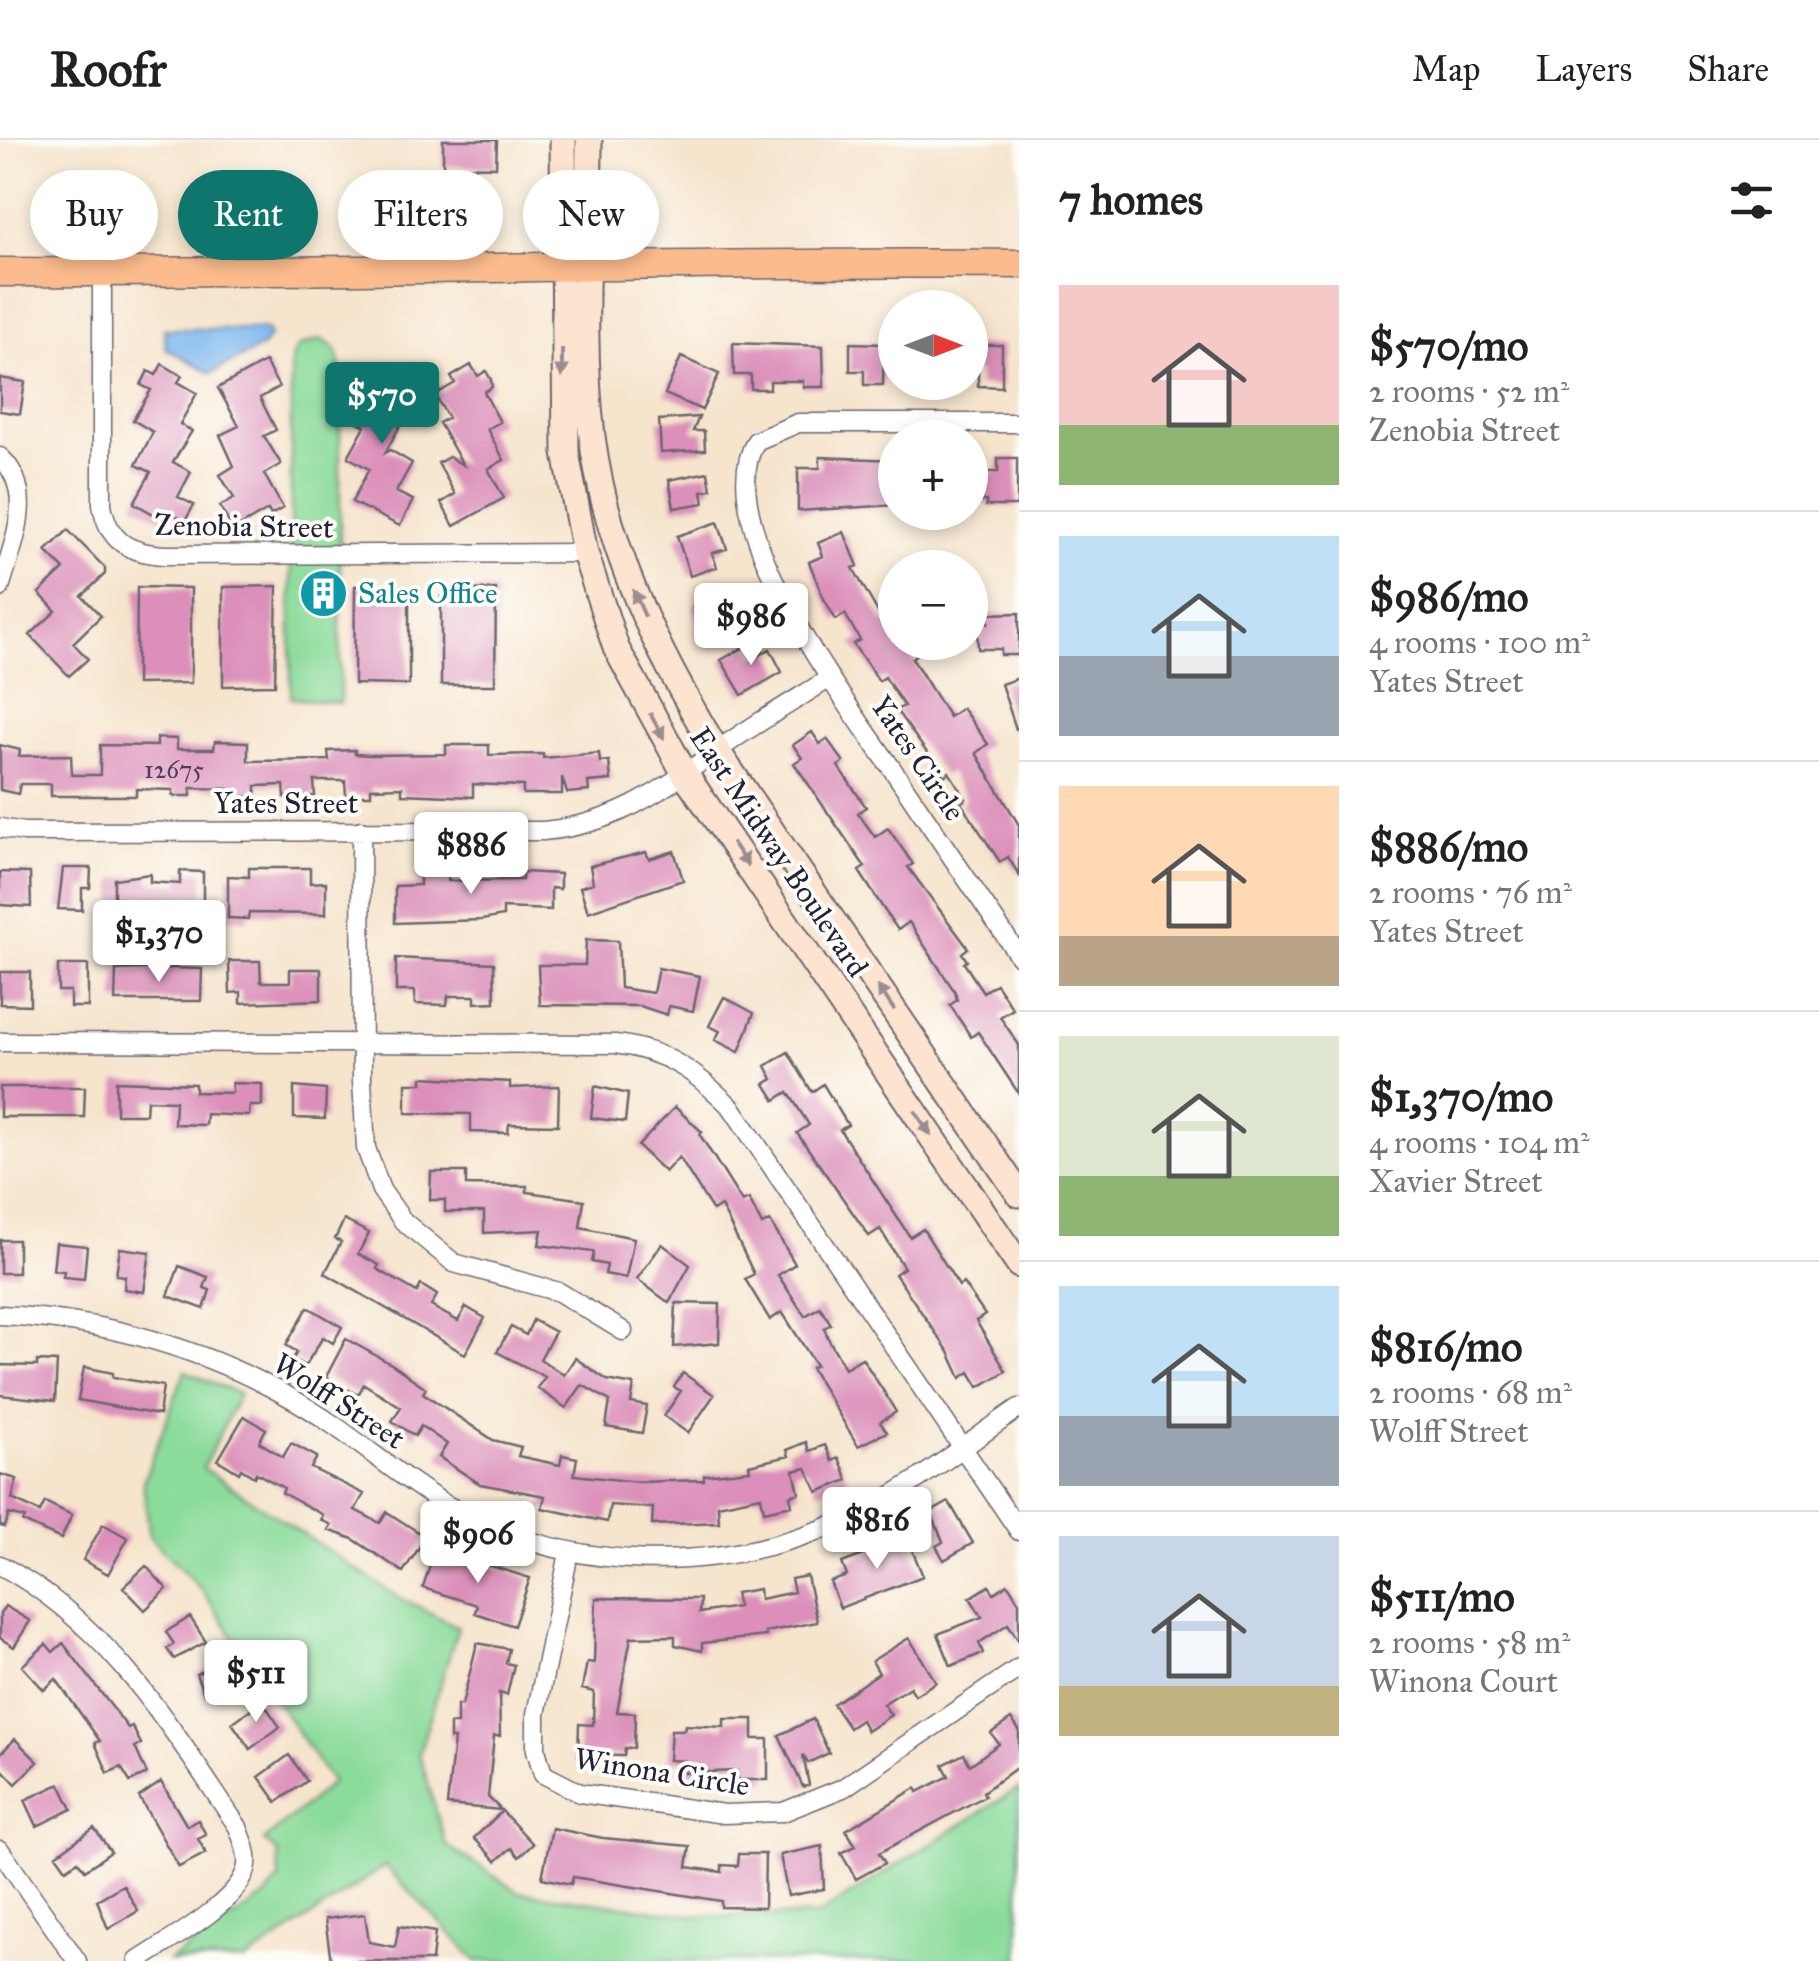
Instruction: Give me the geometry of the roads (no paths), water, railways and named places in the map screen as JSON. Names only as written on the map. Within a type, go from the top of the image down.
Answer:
[{"type":"main road","name":"East Midway Boulevard","points":[[563,140],[600,485],[631,585],[668,666],[717,751],[1019,1194]]},
{"type":"main road","name":"East Midway Boulevard","points":[[589,140],[575,265],[566,453],[585,554],[616,648],[686,774],[1019,1264]]},
{"type":"main road","points":[[0,272],[1019,264]]},
{"type":"street","name":"Zenobia Street","points":[[102,272],[102,504],[109,531],[127,548],[165,555],[585,554]]},
{"type":"street","name":"Yates Circle","points":[[1019,423],[798,423],[751,435],[747,464],[747,494],[760,547],[779,593],[830,678],[1019,956]]},
{"type":"street","points":[[0,457],[16,475],[22,503],[0,588]]},
{"type":"street","name":"Yates Street","points":[[0,828],[24,832],[564,829],[620,814],[830,678]]},
{"type":"street","points":[[361,830],[366,1148],[381,1190],[403,1222],[454,1263],[559,1292],[623,1331]]},
{"type":"street","points":[[0,1042],[615,1044],[662,1054],[704,1080],[732,1108],[1019,1530]]},
{"type":"street","name":"Wolff Street","points":[[0,1315],[61,1318],[121,1329],[239,1370],[293,1399],[448,1505],[486,1524],[569,1553],[651,1560],[758,1550],[840,1522],[1019,1408]]},
{"type":"street","name":"Winona Circle","points":[[569,1553],[535,1734],[543,1774],[580,1793],[752,1816],[808,1805],[843,1788],[1019,1668]]},
{"type":"street","points":[[0,1565],[73,1615],[120,1659],[238,1828],[254,1869],[234,1893],[138,1961]]},
{"type":"street","points":[[0,1850],[76,1961]]},
{"type":"water","points":[[164,329],[266,329],[270,335],[262,347],[211,373],[166,348]]},
{"type":"place","name":"Sales Office","points":[[323,593]]}]
